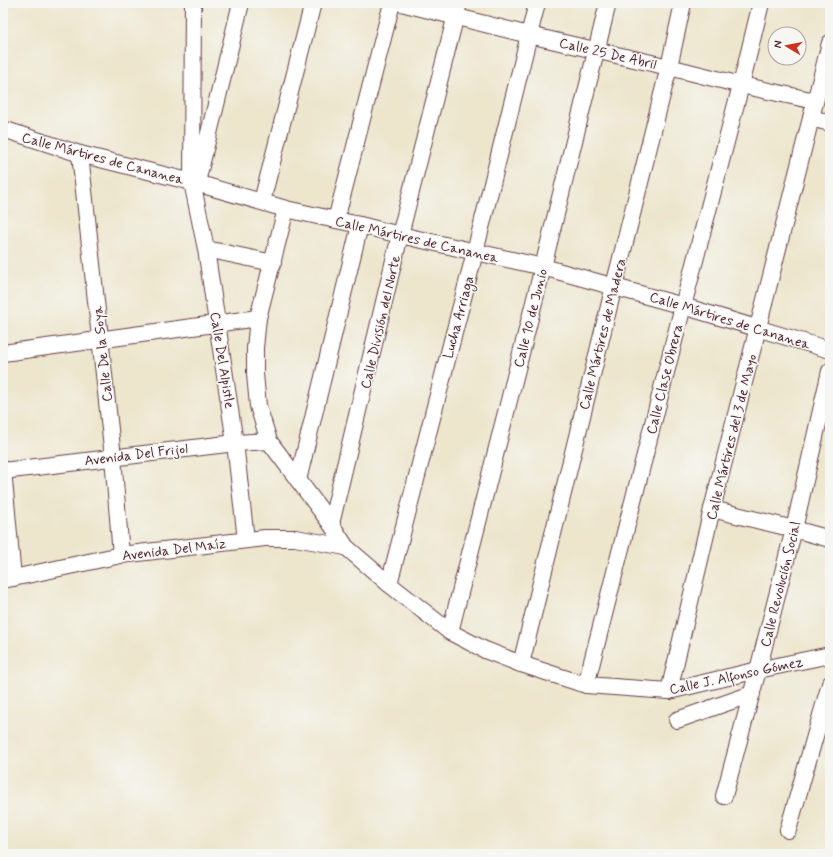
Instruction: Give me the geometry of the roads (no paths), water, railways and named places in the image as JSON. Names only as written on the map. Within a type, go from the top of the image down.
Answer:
[{"type":"street","points":[[193,3],[194,183]]},
{"type":"street","points":[[194,183],[241,3]]},
{"type":"street","points":[[262,202],[313,3]]},
{"type":"street","points":[[336,220],[392,3]]},
{"type":"street","name":"Calle 25 De Abril","points":[[401,3],[458,10],[529,35],[815,101]]},
{"type":"street","name":"Lucha Arriaga","points":[[389,584],[475,252],[537,3]]},
{"type":"street","name":"Calle 10 de Junio","points":[[450,632],[543,267],[608,3]]},
{"type":"street","name":"Calle Mártires de Madera","points":[[521,664],[669,67],[683,3]]},
{"type":"street","name":"Calle Clase Obrera","points":[[586,685],[761,3]]},
{"type":"street","name":"Calle División del Norte","points":[[331,524],[400,235],[458,10]]},
{"type":"street","name":"Calle Mártires del 3 de Mayo","points":[[669,691],[712,509],[830,43]]},
{"type":"street","points":[[811,118],[830,123]]},
{"type":"street","name":"Calle Mártires de Cananea","points":[[3,130],[80,154],[194,183],[286,209],[543,267],[614,286],[830,350]]},
{"type":"street","name":"Calle De la Soya","points":[[80,154],[113,457],[121,555]]},
{"type":"street","name":"Calle Del Alpistle","points":[[194,183],[206,249],[235,443],[246,540]]},
{"type":"street","points":[[286,209],[258,318],[255,348],[255,374],[258,406],[269,441],[331,524],[346,547]]},
{"type":"street","points":[[298,480],[360,225]]},
{"type":"street","points":[[206,249],[272,262]]},
{"type":"street","points":[[3,353],[258,318]]},
{"type":"street","name":"Calle Revolución Social","points":[[724,796],[752,694],[794,529],[830,371]]},
{"type":"street","name":"Avenida Del Frijol","points":[[3,470],[235,443],[269,441]]},
{"type":"street","points":[[3,470],[8,579]]},
{"type":"street","points":[[712,509],[830,539]]},
{"type":"street","name":"Avenida Del Maíz","points":[[8,579],[121,555],[265,538],[295,538],[346,547]]},
{"type":"street","name":"Calle J. Alfonso Gómez","points":[[346,547],[389,584],[450,632],[485,650],[521,664],[586,685],[669,691],[830,655]]},
{"type":"street","points":[[788,830],[830,684]]},
{"type":"street","points":[[677,720],[752,694]]}]
